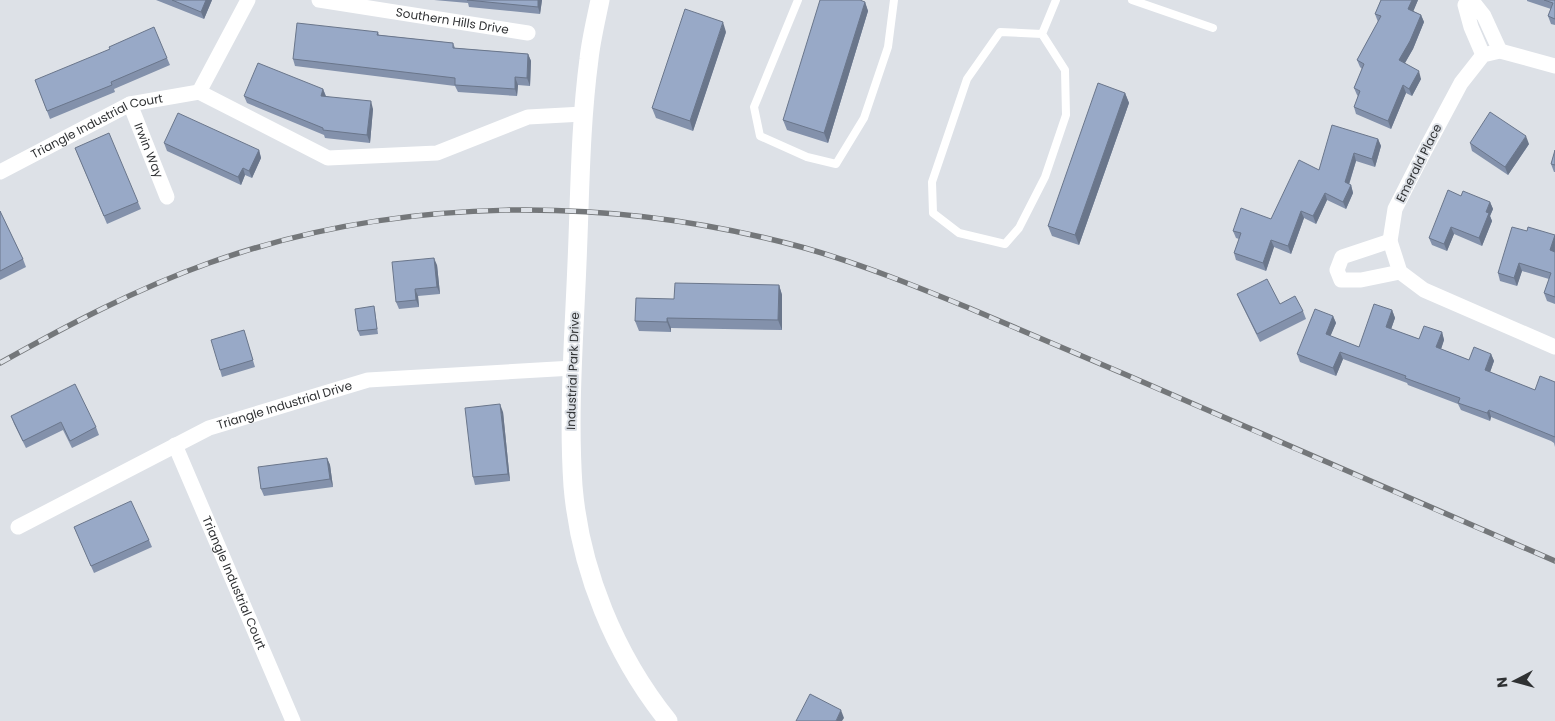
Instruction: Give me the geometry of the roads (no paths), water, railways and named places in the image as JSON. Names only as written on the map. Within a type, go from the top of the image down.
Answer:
[{"type":"street","points":[[248,0],[198,92],[328,158],[437,154],[528,117],[583,114]]},
{"type":"street","name":"Southern Hills Drive","points":[[318,0],[528,33]]},
{"type":"street","name":"Industrial Park Drive","points":[[600,0],[589,58],[583,114],[573,368],[571,451],[573,486],[591,576],[616,639],[638,679],[668,721]]},
{"type":"street","points":[[1500,51],[1484,16],[1473,2],[1465,5],[1471,27],[1483,55],[1500,51],[1555,66]]},
{"type":"street","name":"Emerald Place","points":[[1400,272],[1390,241],[1395,209],[1461,83],[1483,55]]},
{"type":"street","name":"Triangle Industrial Court","points":[[0,172],[130,104],[198,92]]},
{"type":"street","name":"Irwin Way","points":[[130,104],[167,197]]},
{"type":"street","points":[[1390,241],[1342,257],[1336,270],[1341,280],[1361,280],[1400,272],[1424,290],[1555,347]]},
{"type":"street","name":"Triangle Industrial Drive","points":[[18,527],[209,428],[368,380],[573,368]]},
{"type":"street","name":"Triangle Industrial Court","points":[[175,445],[293,721]]},
{"type":"lane","points":[[798,0],[754,107],[760,136],[807,157],[836,164],[864,118],[888,47],[894,0]]},
{"type":"lane","points":[[1042,34],[1056,0]]},
{"type":"lane","points":[[1132,0],[1213,28]]},
{"type":"lane","points":[[1000,32],[1042,34],[1065,70],[1066,115],[1045,177],[1019,228],[1005,244],[958,232],[934,213],[932,182],[967,79],[1000,32]]},
{"type":"railway","points":[[0,363],[77,322],[155,284],[209,263],[282,241],[356,225],[431,214],[506,210],[582,212],[657,218],[732,231],[805,248],[888,276],[1109,367],[1555,561]]}]
